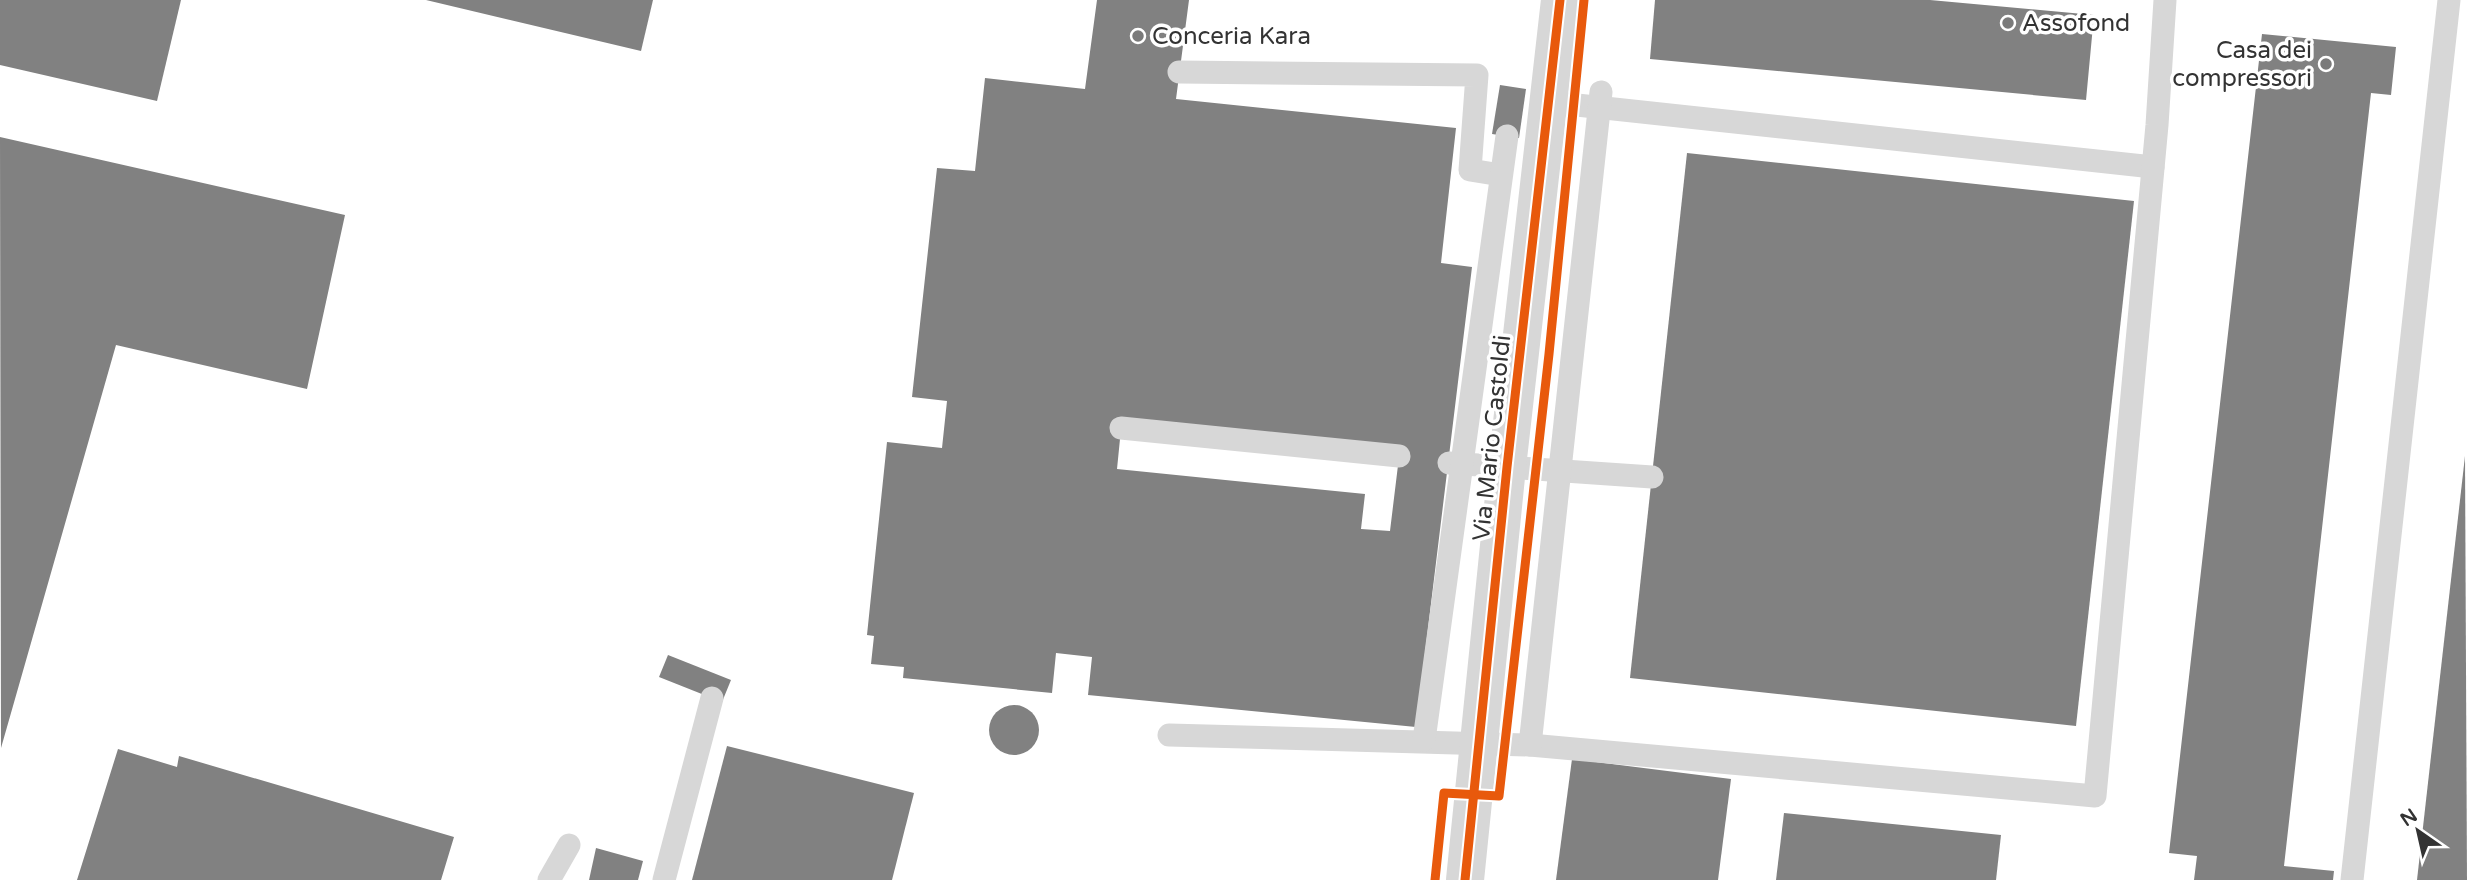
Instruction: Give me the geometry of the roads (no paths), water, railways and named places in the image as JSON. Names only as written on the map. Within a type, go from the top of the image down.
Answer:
[{"type":"street","name":"Via Mario Castoldi","points":[[1465,880],[1507,467],[1560,0]]},
{"type":"lane","points":[[1169,735],[1530,745],[2095,796],[2111,509],[2153,167],[2165,0]]},
{"type":"lane","points":[[2352,880],[2449,0]]},
{"type":"lane","points":[[1179,72],[1477,75],[1470,170],[1501,175]]},
{"type":"lane","points":[[1549,102],[1600,100],[2153,167]]},
{"type":"lane","points":[[1530,745],[1600,100]]},
{"type":"lane","points":[[1424,740],[1455,463],[1507,136]]},
{"type":"lane","points":[[1121,428],[1399,456]]},
{"type":"lane","points":[[1455,463],[1651,477]]},
{"type":"lane","points":[[664,880],[712,698]]},
{"type":"lane","points":[[549,880],[569,845]]},
{"type":"place","name":"Assofond","points":[[2008,23]]},
{"type":"place","name":"Conceria Kara","points":[[1138,36]]},
{"type":"place","name":"Casa dei compressori","points":[[2326,64]]}]
